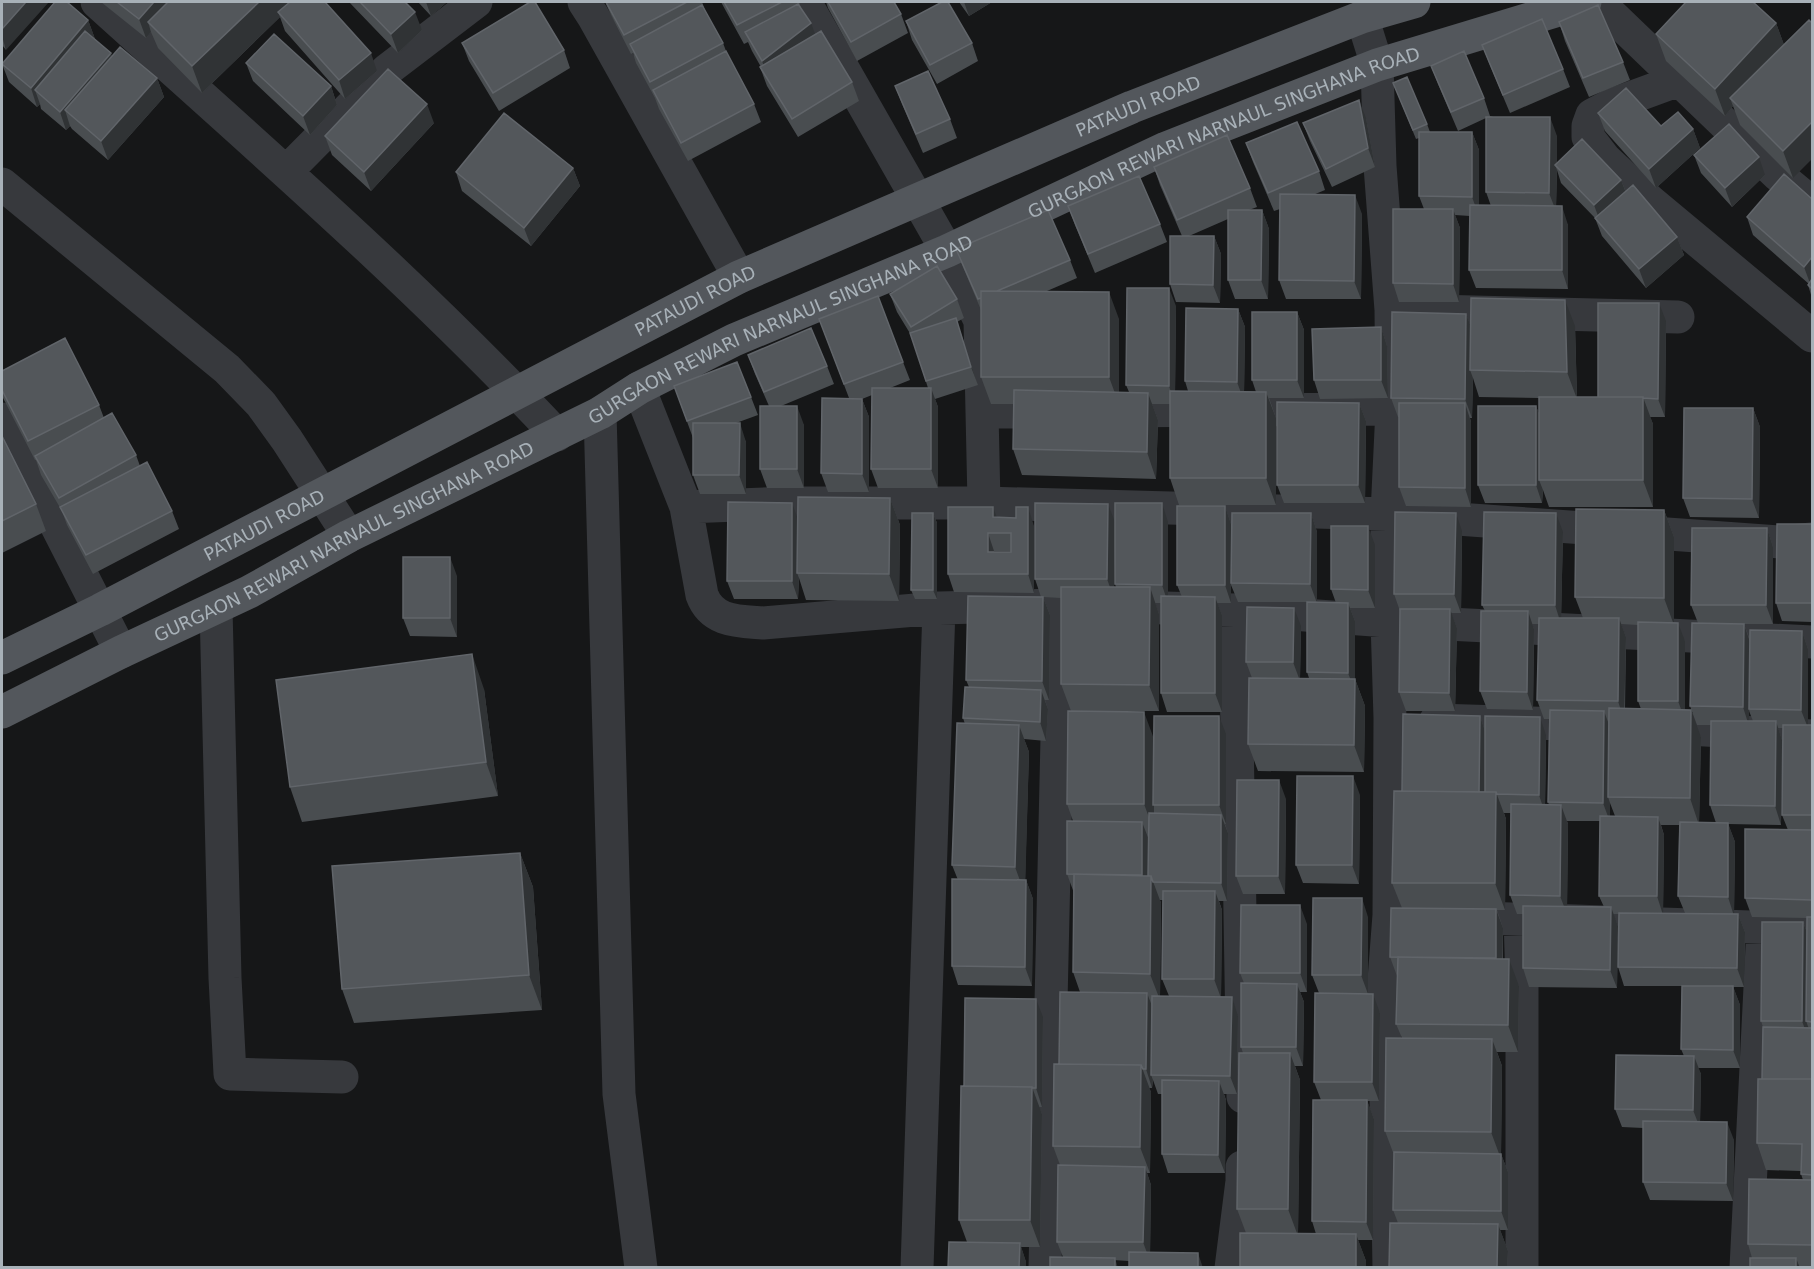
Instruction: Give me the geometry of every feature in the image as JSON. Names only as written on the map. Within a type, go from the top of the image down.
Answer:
[{"type":"main road","name":"PATAUDI ROAD","points":[[2,658],[100,610],[739,277],[1132,107],[1362,17],[1414,2]]},
{"type":"main road","name":"GURGAON REWARI NARNAUL SINGHANA ROAD","points":[[2,712],[249,592],[349,536],[557,435],[600,413],[639,388],[734,340],[947,251],[1166,148],[1377,65],[1585,2]]},
{"type":"street","points":[[97,2],[286,172],[448,324],[557,435]]},
{"type":"street","points":[[286,172],[387,70],[476,2]]},
{"type":"street","points":[[584,2],[739,277]]},
{"type":"street","points":[[805,2],[947,251],[980,321],[984,503]]},
{"type":"street","points":[[1598,2],[1778,176],[1812,203]]},
{"type":"street","points":[[1362,17],[1377,65],[1380,166],[1391,310],[1392,409],[1387,514],[1387,621],[1390,718],[1409,915],[1384,980],[1389,1268]]},
{"type":"street","points":[[1679,80],[1611,105],[1592,115],[1588,126],[1588,137],[1605,159],[1651,202],[1812,336]]},
{"type":"street","points":[[2,184],[227,369],[261,404],[349,536]]},
{"type":"street","points":[[1391,310],[1678,317]]},
{"type":"street","points":[[639,388],[686,507],[706,606],[719,616],[737,621],[763,623],[939,608],[1060,605],[1236,610],[1387,621],[1812,642]]},
{"type":"street","points":[[982,412],[1392,409]]},
{"type":"street","points":[[600,413],[619,1094],[641,1268]]},
{"type":"street","points":[[2,419],[122,652]]},
{"type":"street","points":[[686,507],[788,503],[984,503],[1387,514],[1781,542],[1812,539]]},
{"type":"street","points":[[1045,1268],[1060,605]]},
{"type":"street","points":[[216,608],[225,978],[230,1074],[342,1077]]},
{"type":"street","points":[[917,1268],[939,608]]},
{"type":"street","points":[[1231,1268],[1242,1181],[1243,1130],[1236,610]]},
{"type":"street","points":[[1390,718],[1700,729],[1812,736]]},
{"type":"street","points":[[1409,915],[1812,929]]},
{"type":"street","points":[[1520,919],[1522,1268]]},
{"type":"street","points":[[1746,1268],[1763,927]]},
{"type":"street","points":[[1384,980],[1419,980]]},
{"type":"street","points":[[1488,982],[1522,982]]},
{"type":"building","points":[[2,2],[26,2],[2,29]]},
{"type":"building","points":[[55,2],[67,2],[88,20],[31,88],[2,64]]},
{"type":"building","points":[[117,2],[154,2],[139,19]]},
{"type":"building","points":[[168,2],[259,2],[192,66],[148,22]]},
{"type":"building","points":[[290,2],[325,2],[371,53],[339,80],[278,12]]},
{"type":"building","points":[[360,2],[405,2],[415,12],[391,34]]},
{"type":"building","points":[[530,2],[535,2],[564,50],[493,93],[462,43]]},
{"type":"building","points":[[606,2],[687,2],[624,35]]},
{"type":"building","points":[[724,2],[782,2],[737,25]]},
{"type":"building","points":[[828,2],[894,2],[901,14],[851,42]]},
{"type":"building","points":[[942,2],[948,2],[972,43],[930,65],[906,21]]},
{"type":"building","points":[[1686,2],[1753,2],[1776,23],[1715,89],[1656,34]]},
{"type":"building","points":[[798,4],[811,23],[762,61],[745,32]]},
{"type":"building","points":[[702,5],[723,43],[650,82],[630,44]]},
{"type":"building","points":[[1598,5],[1623,62],[1583,78],[1559,22]]},
{"type":"building","points":[[1542,19],[1563,69],[1503,95],[1482,45]]},
{"type":"building","points":[[1809,20],[1812,23],[1812,122],[1783,151],[1730,98]]},
{"type":"building","points":[[85,31],[111,53],[60,112],[35,90]]},
{"type":"building","points":[[821,31],[852,82],[792,119],[760,67]]},
{"type":"building","points":[[274,34],[331,86],[303,116],[246,63]]},
{"type":"building","points":[[120,47],[157,78],[101,141],[65,110]]},
{"type":"building","points":[[726,51],[754,104],[681,143],[653,90]]},
{"type":"building","points":[[1464,51],[1484,98],[1451,112],[1431,66]]},
{"type":"building","points":[[388,69],[427,104],[364,172],[325,136]]},
{"type":"building","points":[[928,71],[950,119],[916,134],[895,86]]},
{"type":"building","points":[[1407,77],[1427,124],[1413,130],[1393,83]]},
{"type":"building","points":[[1626,88],[1661,126],[1678,112],[1693,129],[1649,169],[1598,113]]},
{"type":"building","points":[[1359,100],[1368,148],[1326,169],[1303,123]]},
{"type":"building","points":[[504,113],[573,168],[524,228],[456,172]]},
{"type":"building","points":[[1486,117],[1550,117],[1549,193],[1486,192]]},
{"type":"building","points":[[1297,122],[1319,171],[1268,193],[1246,143]]},
{"type":"building","points":[[1729,124],[1759,157],[1725,188],[1694,155]]},
{"type":"building","points":[[1419,132],[1472,132],[1472,197],[1419,196]]},
{"type":"building","points":[[1227,135],[1250,188],[1177,220],[1154,167]]},
{"type":"building","points":[[1582,139],[1621,180],[1594,205],[1555,165]]},
{"type":"building","points":[[1784,174],[1812,199],[1812,257],[1804,267],[1747,217]]},
{"type":"building","points":[[1139,176],[1160,224],[1088,254],[1068,206]]},
{"type":"building","points":[[1633,185],[1677,237],[1639,269],[1595,218]]},
{"type":"building","points":[[1280,194],[1355,195],[1354,281],[1279,280]]},
{"type":"building","points":[[1470,205],[1562,206],[1562,270],[1469,270]]},
{"type":"building","points":[[1393,209],[1453,209],[1453,284],[1393,283]]},
{"type":"building","points":[[1048,210],[1070,260],[997,291],[981,291],[981,298],[978,299],[956,249]]},
{"type":"building","points":[[1228,210],[1262,210],[1261,280],[1228,280]]},
{"type":"building","points":[[1170,236],[1214,236],[1213,285],[1170,284]]},
{"type":"building","points":[[937,266],[957,299],[911,327],[890,294]]},
{"type":"building","points":[[1127,288],[1169,288],[1169,386],[1126,385]]},
{"type":"building","points":[[981,291],[1109,292],[1109,377],[981,377]]},
{"type":"building","points":[[878,296],[903,362],[844,384],[819,319]]},
{"type":"building","points":[[1471,298],[1565,300],[1567,372],[1470,370]]},
{"type":"building","points":[[1598,303],[1659,303],[1658,399],[1598,397]]},
{"type":"building","points":[[1186,308],[1238,309],[1237,382],[1185,381]]},
{"type":"building","points":[[1252,312],[1297,312],[1297,380],[1252,380]]},
{"type":"building","points":[[1392,312],[1466,314],[1465,399],[1391,398]]},
{"type":"building","points":[[956,318],[971,367],[926,381],[910,333]]},
{"type":"building","points":[[1381,327],[1381,380],[1314,380],[1312,329]]},
{"type":"building","points":[[811,328],[827,366],[764,392],[748,355]]},
{"type":"building","points":[[65,338],[99,405],[28,441],[2,390],[2,371]]},
{"type":"building","points":[[737,362],[751,397],[687,421],[674,386]]},
{"type":"building","points":[[872,388],[931,388],[931,469],[871,469]]},
{"type":"building","points":[[1014,390],[1148,393],[1147,452],[1013,449]]},
{"type":"building","points":[[1170,391],[1266,392],[1266,478],[1170,478]]},
{"type":"building","points":[[1539,397],[1643,397],[1643,480],[1539,480]]},
{"type":"building","points":[[822,398],[862,399],[862,474],[821,473]]},
{"type":"building","points":[[1277,402],[1359,403],[1358,485],[1277,485]]},
{"type":"building","points":[[1399,403],[1465,403],[1465,488],[1399,487]]},
{"type":"building","points":[[760,406],[797,406],[797,469],[760,469]]},
{"type":"building","points":[[1478,406],[1536,406],[1536,485],[1478,485]]},
{"type":"building","points":[[1684,408],[1753,408],[1752,499],[1683,498]]},
{"type":"building","points":[[112,413],[136,455],[59,498],[35,456]]},
{"type":"building","points":[[693,423],[740,423],[739,475],[693,475]]},
{"type":"building","points":[[2,436],[36,504],[2,521]]},
{"type":"building","points":[[147,462],[172,511],[86,555],[60,507]]},
{"type":"building","points":[[798,497],[890,498],[889,574],[797,573]]},
{"type":"building","points":[[728,502],[792,503],[792,581],[727,581]]},
{"type":"building","points":[[1035,503],[1108,504],[1107,579],[1035,579]]},
{"type":"building","points":[[1115,503],[1162,503],[1162,585],[1115,584]]},
{"type":"building","points":[[1177,506],[1225,506],[1225,585],[1177,585]]},
{"type":"building","points":[[948,507],[993,507],[993,517],[1016,518],[1016,507],[1028,507],[1028,574],[948,574]],"holes":[[[988,533],[1011,533],[1011,552],[988,552]]]},
{"type":"building","points":[[1576,509],[1664,510],[1664,598],[1575,597]]},
{"type":"building","points":[[1395,512],[1456,513],[1454,594],[1394,594]]},
{"type":"building","points":[[1484,512],[1556,513],[1555,605],[1482,605]]},
{"type":"building","points":[[912,513],[933,513],[933,590],[911,590]]},
{"type":"building","points":[[1232,513],[1311,513],[1310,584],[1231,583]]},
{"type":"building","points":[[1777,524],[1812,524],[1812,603],[1776,603]]},
{"type":"building","points":[[1331,526],[1368,526],[1368,590],[1331,589]]},
{"type":"building","points":[[1692,528],[1767,528],[1766,605],[1691,605]]},
{"type":"building","points":[[403,557],[450,557],[450,618],[403,618]]},
{"type":"building","points":[[1061,587],[1150,587],[1149,685],[1061,684]]},
{"type":"building","points":[[968,596],[1043,597],[1042,681],[966,680]]},
{"type":"building","points":[[1161,596],[1215,597],[1215,693],[1161,693]]},
{"type":"building","points":[[1307,602],[1348,603],[1348,673],[1307,672]]},
{"type":"building","points":[[1247,607],[1294,608],[1293,662],[1246,662]]},
{"type":"building","points":[[1400,609],[1450,609],[1449,693],[1399,692]]},
{"type":"building","points":[[1481,611],[1528,611],[1527,692],[1480,691]]},
{"type":"building","points":[[1539,618],[1619,618],[1618,701],[1537,700]]},
{"type":"building","points":[[1638,622],[1678,623],[1678,701],[1638,701]]},
{"type":"building","points":[[1692,623],[1744,624],[1743,707],[1690,706]]},
{"type":"building","points":[[1750,630],[1802,631],[1801,710],[1749,709]]},
{"type":"building","points":[[472,654],[486,762],[290,787],[276,680]]},
{"type":"building","points":[[1249,678],[1355,679],[1354,745],[1248,744]]},
{"type":"building","points":[[965,687],[1041,690],[1040,722],[963,718]]},
{"type":"building","points":[[1609,708],[1691,710],[1690,798],[1608,797]]},
{"type":"building","points":[[1550,710],[1604,711],[1603,803],[1548,802]]},
{"type":"building","points":[[1068,711],[1144,712],[1144,804],[1067,804]]},
{"type":"building","points":[[1403,714],[1480,716],[1479,792],[1402,791]]},
{"type":"building","points":[[1154,716],[1219,716],[1219,805],[1153,805]]},
{"type":"building","points":[[1485,716],[1540,717],[1539,795],[1485,792]]},
{"type":"building","points":[[1711,721],[1776,721],[1775,806],[1710,805]]},
{"type":"building","points":[[957,723],[1019,725],[1015,867],[952,865]]},
{"type":"building","points":[[1783,725],[1812,725],[1812,815],[1782,815]]},
{"type":"building","points":[[1297,776],[1353,776],[1352,865],[1296,865]]},
{"type":"building","points":[[1237,780],[1279,780],[1278,876],[1236,876]]},
{"type":"building","points":[[1394,791],[1496,792],[1495,883],[1392,883]]},
{"type":"building","points":[[1511,804],[1561,805],[1560,896],[1510,895]]},
{"type":"building","points":[[1149,813],[1221,815],[1221,883],[1153,882],[1151,876],[1148,876]]},
{"type":"building","points":[[1600,816],[1658,817],[1657,896],[1599,896]]},
{"type":"building","points":[[1067,821],[1142,822],[1142,875],[1067,874]]},
{"type":"building","points":[[1680,822],[1728,823],[1728,897],[1678,896]]},
{"type":"building","points":[[1745,829],[1812,830],[1812,900],[1745,898]]},
{"type":"building","points":[[520,853],[529,975],[342,989],[332,866]]},
{"type":"building","points":[[1074,874],[1151,876],[1150,974],[1073,972]]},
{"type":"building","points":[[952,879],[1026,880],[1025,967],[952,966]]},
{"type":"building","points":[[1163,891],[1215,891],[1214,979],[1162,979]]},
{"type":"building","points":[[1313,898],[1362,898],[1361,975],[1312,975]]},
{"type":"building","points":[[1241,905],[1300,905],[1300,973],[1240,973]]},
{"type":"building","points":[[1523,906],[1611,907],[1610,970],[1523,968]]},
{"type":"building","points":[[1391,908],[1496,909],[1496,958],[1390,957]]},
{"type":"building","points":[[1619,913],[1738,914],[1737,968],[1618,967]]},
{"type":"building","points":[[1807,917],[1812,917],[1812,1022],[1806,1021]]},
{"type":"building","points":[[1762,922],[1803,922],[1802,1021],[1761,1021]]},
{"type":"building","points":[[1398,957],[1509,959],[1508,1025],[1396,1024]]},
{"type":"building","points":[[1241,983],[1297,984],[1296,1047],[1241,1047]]},
{"type":"building","points":[[1682,986],[1733,986],[1733,1050],[1681,1049]]},
{"type":"building","points":[[1060,992],[1147,993],[1146,1069],[1143,1069],[1141,1065],[1059,1064]]},
{"type":"building","points":[[1315,993],[1373,994],[1372,1082],[1314,1082]]},
{"type":"building","points":[[1152,996],[1232,997],[1230,1076],[1151,1075]]},
{"type":"building","points":[[965,998],[1036,999],[1036,1088],[964,1086]]},
{"type":"building","points":[[1763,1027],[1812,1028],[1812,1079],[1762,1079]]},
{"type":"building","points":[[1386,1038],[1492,1039],[1491,1132],[1385,1131]]},
{"type":"building","points":[[1239,1053],[1290,1053],[1288,1209],[1237,1209]]},
{"type":"building","points":[[1616,1055],[1694,1056],[1693,1110],[1615,1109]]},
{"type":"building","points":[[1054,1064],[1141,1065],[1140,1147],[1053,1146]]},
{"type":"building","points":[[1758,1079],[1812,1079],[1812,1175],[1801,1174],[1802,1144],[1757,1143]]},
{"type":"building","points":[[1162,1080],[1219,1081],[1218,1155],[1162,1154]]},
{"type":"building","points":[[961,1086],[1032,1087],[1030,1220],[959,1220]]},
{"type":"building","points":[[1313,1100],[1367,1100],[1366,1222],[1312,1221]]},
{"type":"building","points":[[1643,1121],[1727,1122],[1726,1183],[1643,1182]]},
{"type":"building","points":[[1394,1152],[1501,1154],[1501,1211],[1393,1210]]},
{"type":"building","points":[[1058,1165],[1145,1167],[1143,1242],[1057,1242]]},
{"type":"building","points":[[1749,1179],[1812,1180],[1812,1245],[1748,1244]]},
{"type":"building","points":[[1390,1223],[1498,1224],[1497,1268],[1389,1268]]},
{"type":"building","points":[[1240,1233],[1356,1234],[1356,1268],[1240,1268]]},
{"type":"building","points":[[949,1242],[1020,1243],[1019,1268],[948,1268]]},
{"type":"building","points":[[1129,1252],[1198,1253],[1198,1268],[1129,1268]]},
{"type":"building","points":[[1050,1257],[1115,1258],[1115,1268],[1050,1268]]},
{"type":"building","points":[[1750,1258],[1796,1258],[1796,1268],[1750,1268]]}]
